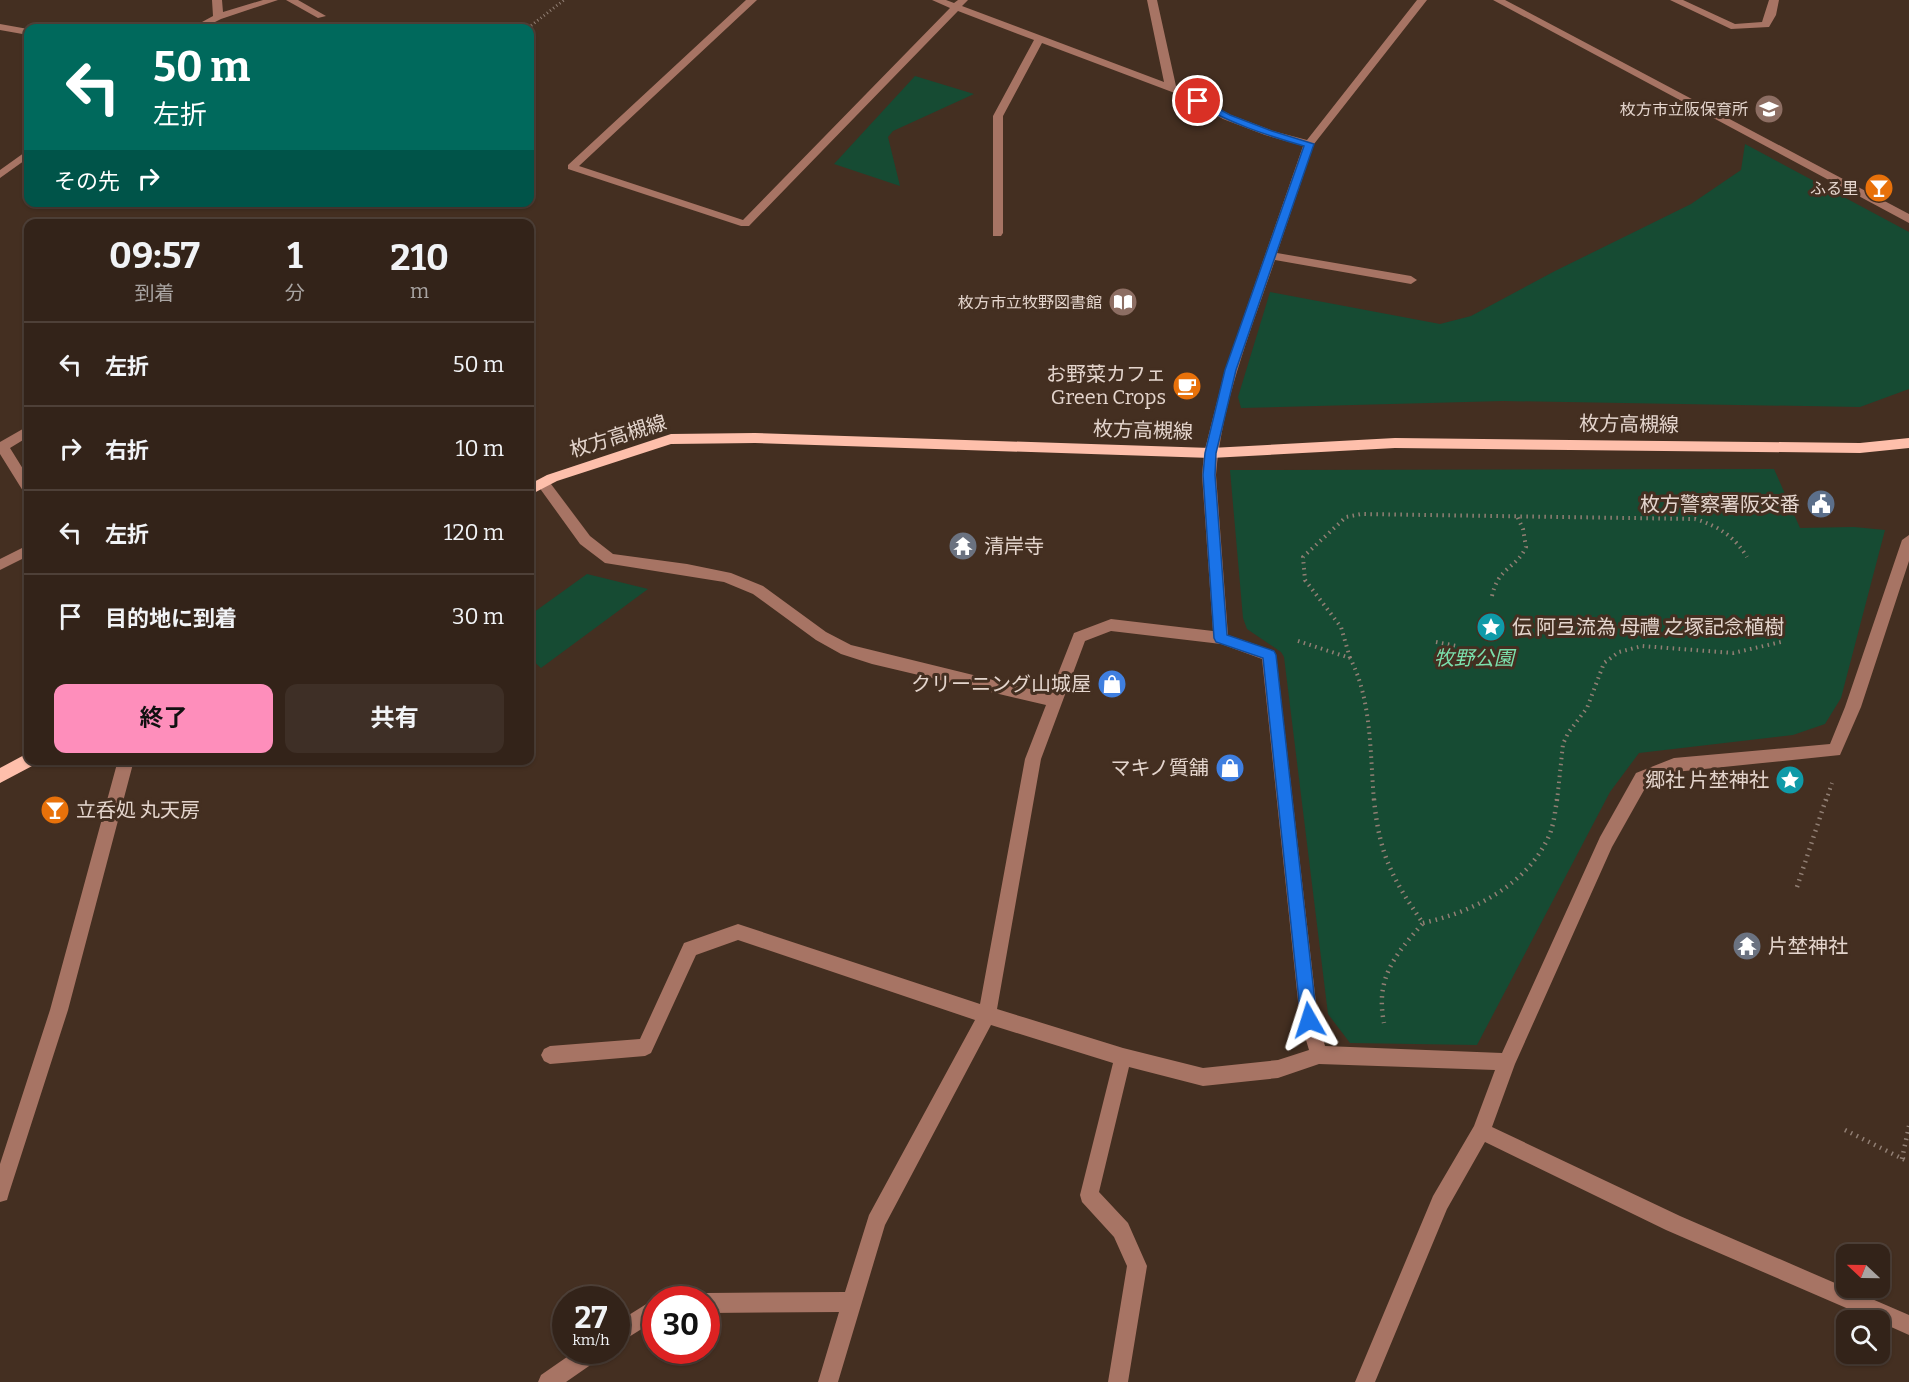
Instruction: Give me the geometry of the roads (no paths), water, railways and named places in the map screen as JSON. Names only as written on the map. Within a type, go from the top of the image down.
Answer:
[{"type":"main road","name":"枚方高槻線","points":[[534,488],[671,439],[755,438],[1210,453],[1395,443],[1860,448],[1909,443]]},
{"type":"main road","points":[[0,776],[24,763]]},
{"type":"street","points":[[217,0],[218,17]]},
{"type":"street","points":[[204,24],[218,17],[273,0]]},
{"type":"street","points":[[291,0],[321,16]]},
{"type":"street","points":[[752,0],[572,167],[745,224],[959,4]]},
{"type":"street","points":[[937,0],[959,4],[1039,39],[1184,93],[1227,117],[1269,133],[1310,144]]},
{"type":"street","points":[[1152,0],[1171,88]]},
{"type":"street","points":[[1221,638],[1209,475],[1210,453],[1231,370],[1269,255],[1310,144],[1422,0]]},
{"type":"street","points":[[1498,0],[1909,219]]},
{"type":"street","points":[[1675,0],[1734,27],[1766,25],[1774,0]]},
{"type":"street","points":[[0,27],[24,31]]},
{"type":"street","points":[[997,233],[998,116],[1039,39]]},
{"type":"street","points":[[1,174],[24,156]]},
{"type":"street","points":[[1269,255],[1412,280]]},
{"type":"street","points":[[24,434],[3,447],[24,481]]},
{"type":"street","points":[[543,483],[585,540],[610,559],[687,569],[726,577],[758,590],[822,636],[846,650],[1054,701]]},
{"type":"street","points":[[1365,1382],[1440,1203],[1480,1131],[1507,1062],[1606,842],[1642,778],[1674,765],[1835,750],[1853,707],[1909,540]]},
{"type":"street","points":[[0,565],[24,552]]},
{"type":"street","points":[[828,1382],[876,1222],[987,1016],[1033,759],[1079,637],[1111,625],[1221,638],[1269,655],[1309,1020],[1319,1055]]},
{"type":"street","points":[[0,1193],[59,1010],[125,765]]},
{"type":"street","points":[[550,1054],[645,1047],[690,949],[738,932],[987,1016],[1123,1057],[1203,1077],[1278,1070],[1319,1055],[1507,1062]]},
{"type":"street","points":[[1118,1382],[1137,1266],[1121,1230],[1089,1195],[1123,1057]]},
{"type":"street","points":[[1480,1131],[1673,1223],[1909,1325]]},
{"type":"street","points":[[720,1303],[852,1302]]},
{"type":"street","points":[[548,1382],[574,1364]]},
{"type":"place","name":"枚方市立阪保育所","points":[[1769,109]]},
{"type":"place","name":"ふる里","points":[[1879,188]]},
{"type":"place","name":"枚方市立牧野図書館","points":[[1123,302]]},
{"type":"place","name":"お野菜カフェ Green Crops","points":[[1187,386]]},
{"type":"place","name":"枚方警察署阪交番","points":[[1821,504]]},
{"type":"place","name":"清岸寺","points":[[963,546]]},
{"type":"place","name":"伝 阿弖流為 母禮 之塚記念植樹","points":[[1491,627]]},
{"type":"place","name":"クリーニング山城屋","points":[[1112,684]]},
{"type":"place","name":"マキノ質舗","points":[[1230,768]]},
{"type":"place","name":"郷社 片埜神社","points":[[1790,780]]},
{"type":"place","name":"立呑処 丸天房","points":[[55,810]]},
{"type":"place","name":"片埜神社","points":[[1747,946]]},
{"type":"park label","name":"牧野公園","points":[[1474,658]]}]
